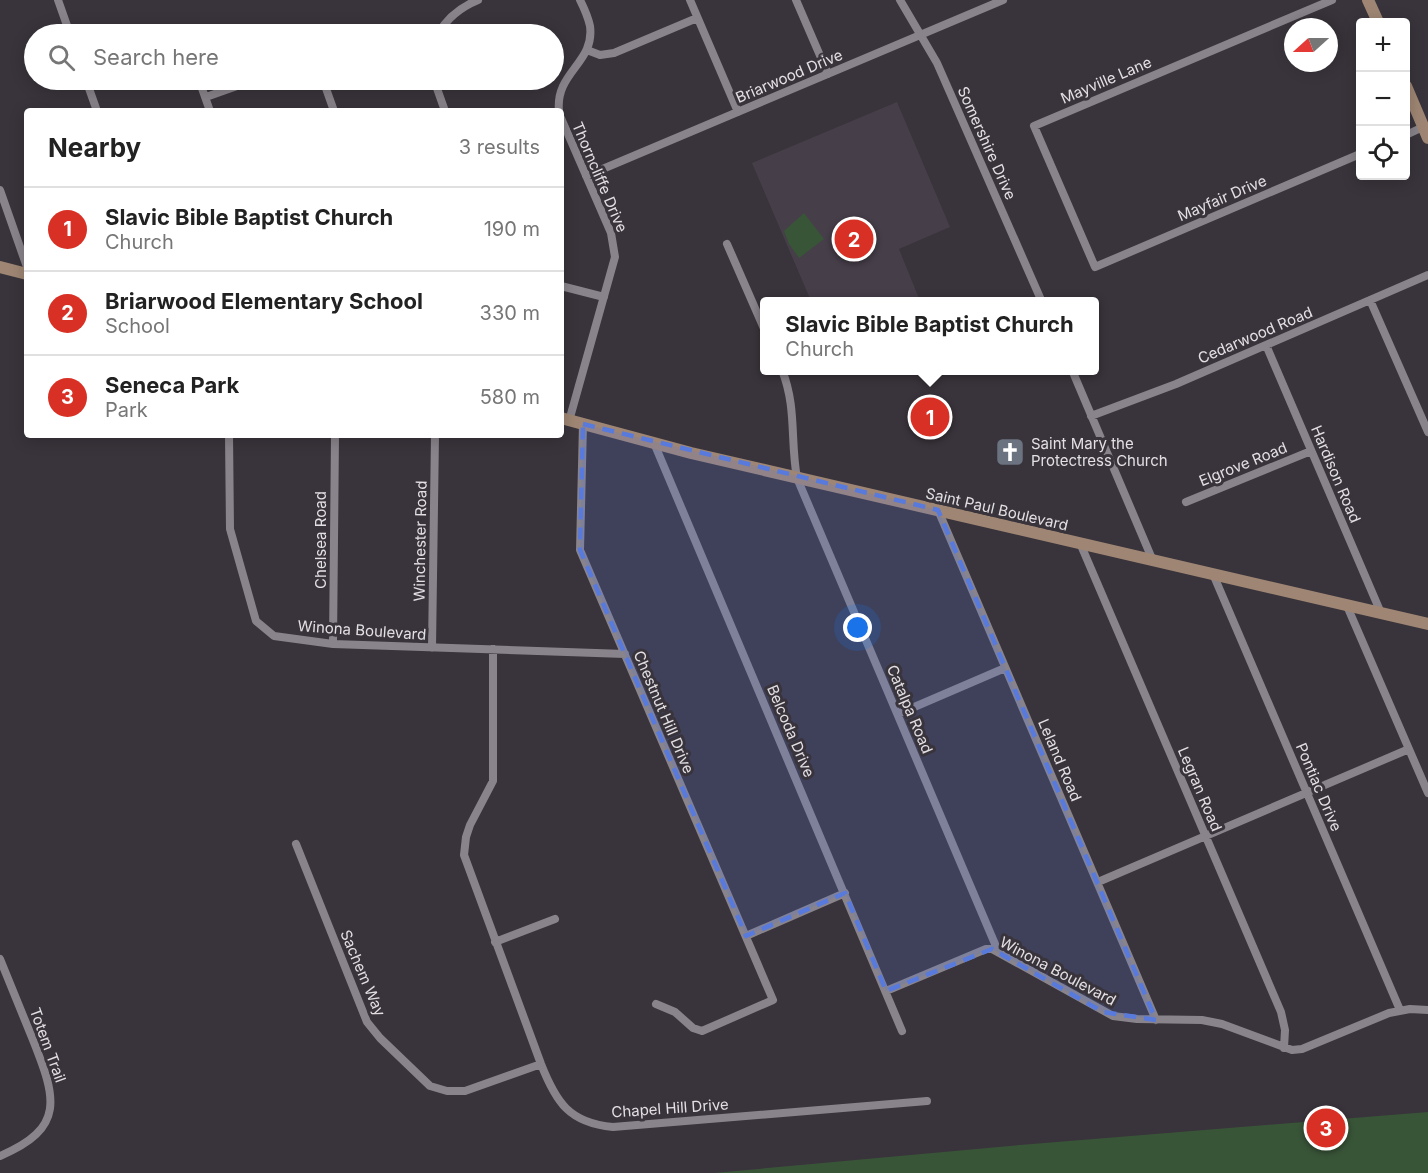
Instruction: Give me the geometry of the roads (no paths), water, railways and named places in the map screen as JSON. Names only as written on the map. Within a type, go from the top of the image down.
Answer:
[{"type":"main road","points":[[1368,0],[1376,18]]},
{"type":"main road","points":[[1410,95],[1426,132]]},
{"type":"main road","points":[[0,267],[24,273]]},
{"type":"main road","name":"Saint Paul Boulevard","points":[[565,420],[797,478],[1428,624]]},
{"type":"street","points":[[58,0],[66,24]]},
{"type":"street","points":[[580,0],[590,27],[587,50],[600,55],[614,53],[697,18]]},
{"type":"street","points":[[690,0],[738,112]]},
{"type":"street","points":[[796,0],[828,74]]},
{"type":"street","name":"Somershire Drive","points":[[900,0],[945,80],[1039,297]]},
{"type":"street","name":"Briarwood Drive","points":[[586,176],[1003,0]]},
{"type":"street","name":"Mayville Lane","points":[[1095,267],[1034,126],[1332,0]]},
{"type":"street","points":[[445,24],[450,17],[473,1]]},
{"type":"street","name":"Thorncliffe Drive","points":[[564,82],[587,50]]},
{"type":"street","points":[[90,90],[96,108]]},
{"type":"street","points":[[203,90],[209,108]]},
{"type":"street","points":[[206,97],[226,90]]},
{"type":"street","points":[[326,90],[333,108]]},
{"type":"street","points":[[438,90],[444,108]]},
{"type":"street","name":"Thorncliffe Drive","points":[[559,108],[562,90]]},
{"type":"street","name":"Thorncliffe Drive","points":[[564,125],[614,245],[613,269],[565,420]]},
{"type":"street","points":[[1410,134],[1426,132]]},
{"type":"street","name":"Mayfair Drive","points":[[1095,267],[1356,156]]},
{"type":"street","points":[[0,190],[24,258]]},
{"type":"street","points":[[727,244],[760,320]]},
{"type":"street","name":"Cedarwood Road","points":[[1091,416],[1160,390],[1428,275]]},
{"type":"street","points":[[564,287],[604,297]]},
{"type":"street","points":[[1370,300],[1428,432]]},
{"type":"street","name":"Hardison Road","points":[[1266,345],[1381,613]]},
{"type":"street","name":"Catalpa Road","points":[[783,375],[791,401],[794,463],[797,478],[998,951]]},
{"type":"street","points":[[1074,375],[1153,561]]},
{"type":"street","name":"Chestnut Hill Drive","points":[[583,424],[580,550],[773,1000],[702,1031],[693,1028],[675,1011],[656,1004]]},
{"type":"street","name":"Winona Boulevard","points":[[229,438],[230,529],[256,621],[274,636],[333,644],[625,654]]},
{"type":"street","name":"Chelsea Road","points":[[333,644],[335,438]]},
{"type":"street","name":"Winchester Road","points":[[432,648],[435,438]]},
{"type":"street","name":"Belcoda Drive","points":[[654,443],[902,1031]]},
{"type":"street","name":"Elgrove Road","points":[[1186,502],[1311,451]]},
{"type":"street","name":"Leland Road","points":[[938,510],[1156,1020]]},
{"type":"street","name":"Legran Road","points":[[1080,543],[1281,1012],[1285,1030],[1284,1048]]},
{"type":"street","name":"Pontiac Drive","points":[[1213,574],[1400,1010]]},
{"type":"street","points":[[1347,606],[1428,793]]},
{"type":"street","name":"Chapel Hill Drive","points":[[493,649],[493,781],[470,825],[464,847],[466,864],[549,1086],[561,1104],[580,1119],[600,1126],[626,1126],[927,1101]]},
{"type":"street","points":[[898,714],[1005,668]]},
{"type":"street","points":[[1098,882],[1409,749]]},
{"type":"street","name":"Sachem Way","points":[[296,844],[367,1022],[422,1080],[438,1089],[465,1091],[541,1064]]},
{"type":"street","points":[[746,936],[845,893]]},
{"type":"street","points":[[495,942],[555,919]]},
{"type":"street","name":"Winona Boulevard","points":[[886,991],[986,949],[998,951],[1113,1016],[1156,1020],[1202,1020],[1221,1024],[1292,1050],[1302,1049],[1400,1010],[1428,1010]]},
{"type":"street","name":"Totem Trail","points":[[0,958],[44,1070],[51,1100],[47,1119],[36,1135],[22,1146],[0,1156]]},
{"type":"place","name":"Briarwood Elementary School","points":[[854,239]]},
{"type":"place","name":"Slavic Bible Baptist Church","points":[[930,417]]},
{"type":"place","name":"Saint Mary the Protectress Church","points":[[1010,452]]},
{"type":"place","name":"Seneca Park","points":[[1326,1128]]}]
